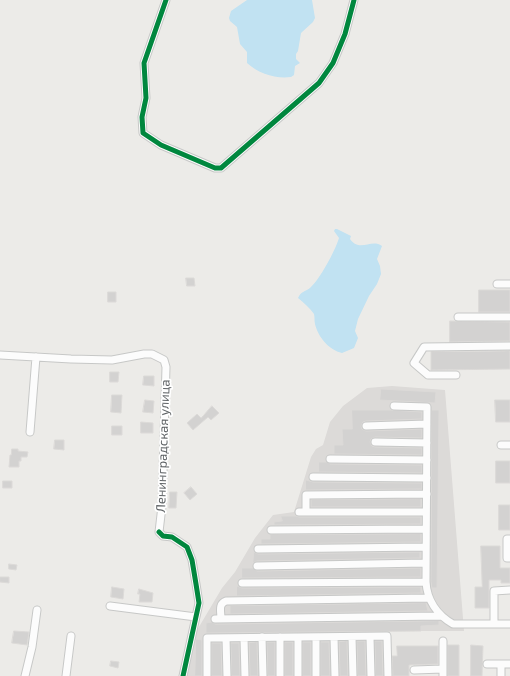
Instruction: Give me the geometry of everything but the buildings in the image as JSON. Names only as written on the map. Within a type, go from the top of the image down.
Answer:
[{"type":"street","points":[[166,0],[144,63],[146,98],[142,118],[143,133],[161,145],[215,168],[221,168],[319,83],[333,63],[345,34],[354,0]]},
{"type":"street","points":[[497,284],[510,284]]},
{"type":"street","points":[[458,317],[510,317]]},
{"type":"street","points":[[456,375],[428,375],[414,363],[424,347],[510,346]]},
{"type":"street","name":"Ленинградская улица","points":[[36,357],[112,360],[152,354],[164,360],[166,367],[162,506],[158,532],[164,536],[172,537],[187,547],[192,560],[199,603],[196,617]]},
{"type":"street","points":[[0,355],[36,357],[30,432]]},
{"type":"street","points":[[394,406],[427,407],[426,593],[435,609],[441,616],[453,624],[510,624]]},
{"type":"street","points":[[366,426],[427,424]]},
{"type":"street","points":[[375,442],[427,443]]},
{"type":"street","points":[[501,445],[510,445]]},
{"type":"street","points":[[330,459],[427,460]]},
{"type":"street","points":[[313,477],[427,478]]},
{"type":"street","points":[[426,494],[306,495],[303,512],[426,512]]},
{"type":"street","points":[[271,530],[426,529]]},
{"type":"street","points":[[510,539],[507,539],[507,558],[510,558]]},
{"type":"street","points":[[258,549],[426,547]]},
{"type":"street","points":[[257,566],[426,563]]},
{"type":"street","points":[[242,583],[426,582]]},
{"type":"street","points":[[494,624],[494,591],[510,590]]},
{"type":"street","points":[[429,598],[226,601],[220,607],[218,619],[441,616]]},
{"type":"street","points":[[110,606],[196,617],[183,676]]},
{"type":"street","points":[[25,676],[32,647],[37,610]]},
{"type":"street","points":[[66,676],[70,636]]},
{"type":"street","points":[[207,676],[207,638],[387,636],[388,676]]},
{"type":"street","points":[[262,637],[262,676]]},
{"type":"street","points":[[280,637],[280,676]]},
{"type":"street","points":[[298,637],[298,676]]},
{"type":"street","points":[[316,637],[316,676]]},
{"type":"street","points":[[334,637],[335,676]]},
{"type":"street","points":[[352,637],[353,676]]},
{"type":"street","points":[[370,637],[371,676]]},
{"type":"street","points":[[226,638],[227,676]]},
{"type":"street","points":[[244,638],[245,676]]},
{"type":"street","points":[[414,670],[443,673],[443,641]]},
{"type":"street","points":[[487,664],[510,664]]},
{"type":"street","points":[[500,676],[501,664]]},
{"type":"shaded area","points":[[392,386],[445,390],[464,631],[390,631],[391,676],[187,676],[193,637],[222,588],[235,572],[255,538],[273,515],[294,512],[311,457],[316,449],[323,445],[330,422],[343,406],[367,388]]},
{"type":"water","points":[[247,0],[312,0],[315,18],[313,22],[301,33],[298,51],[296,54],[296,59],[300,63],[295,66],[294,75],[291,77],[268,75],[262,73],[247,63],[247,52],[240,44],[237,27],[230,21],[229,18],[231,11]]},
{"type":"water","points":[[335,229],[351,236],[350,239],[358,245],[378,244],[382,246],[377,259],[381,274],[358,319],[355,331],[358,338],[354,348],[342,353],[333,349],[321,338],[316,329],[314,314],[298,298],[314,284],[323,272],[339,238],[334,231]]},
{"type":"cycle path","points":[[166,0],[144,63],[146,98],[142,117],[143,133],[161,145],[215,168],[221,168],[319,83],[333,63],[345,34],[354,0]]},
{"type":"cycle path","points":[[159,532],[163,536],[172,537],[187,547],[192,560],[199,603],[183,676]]}]
